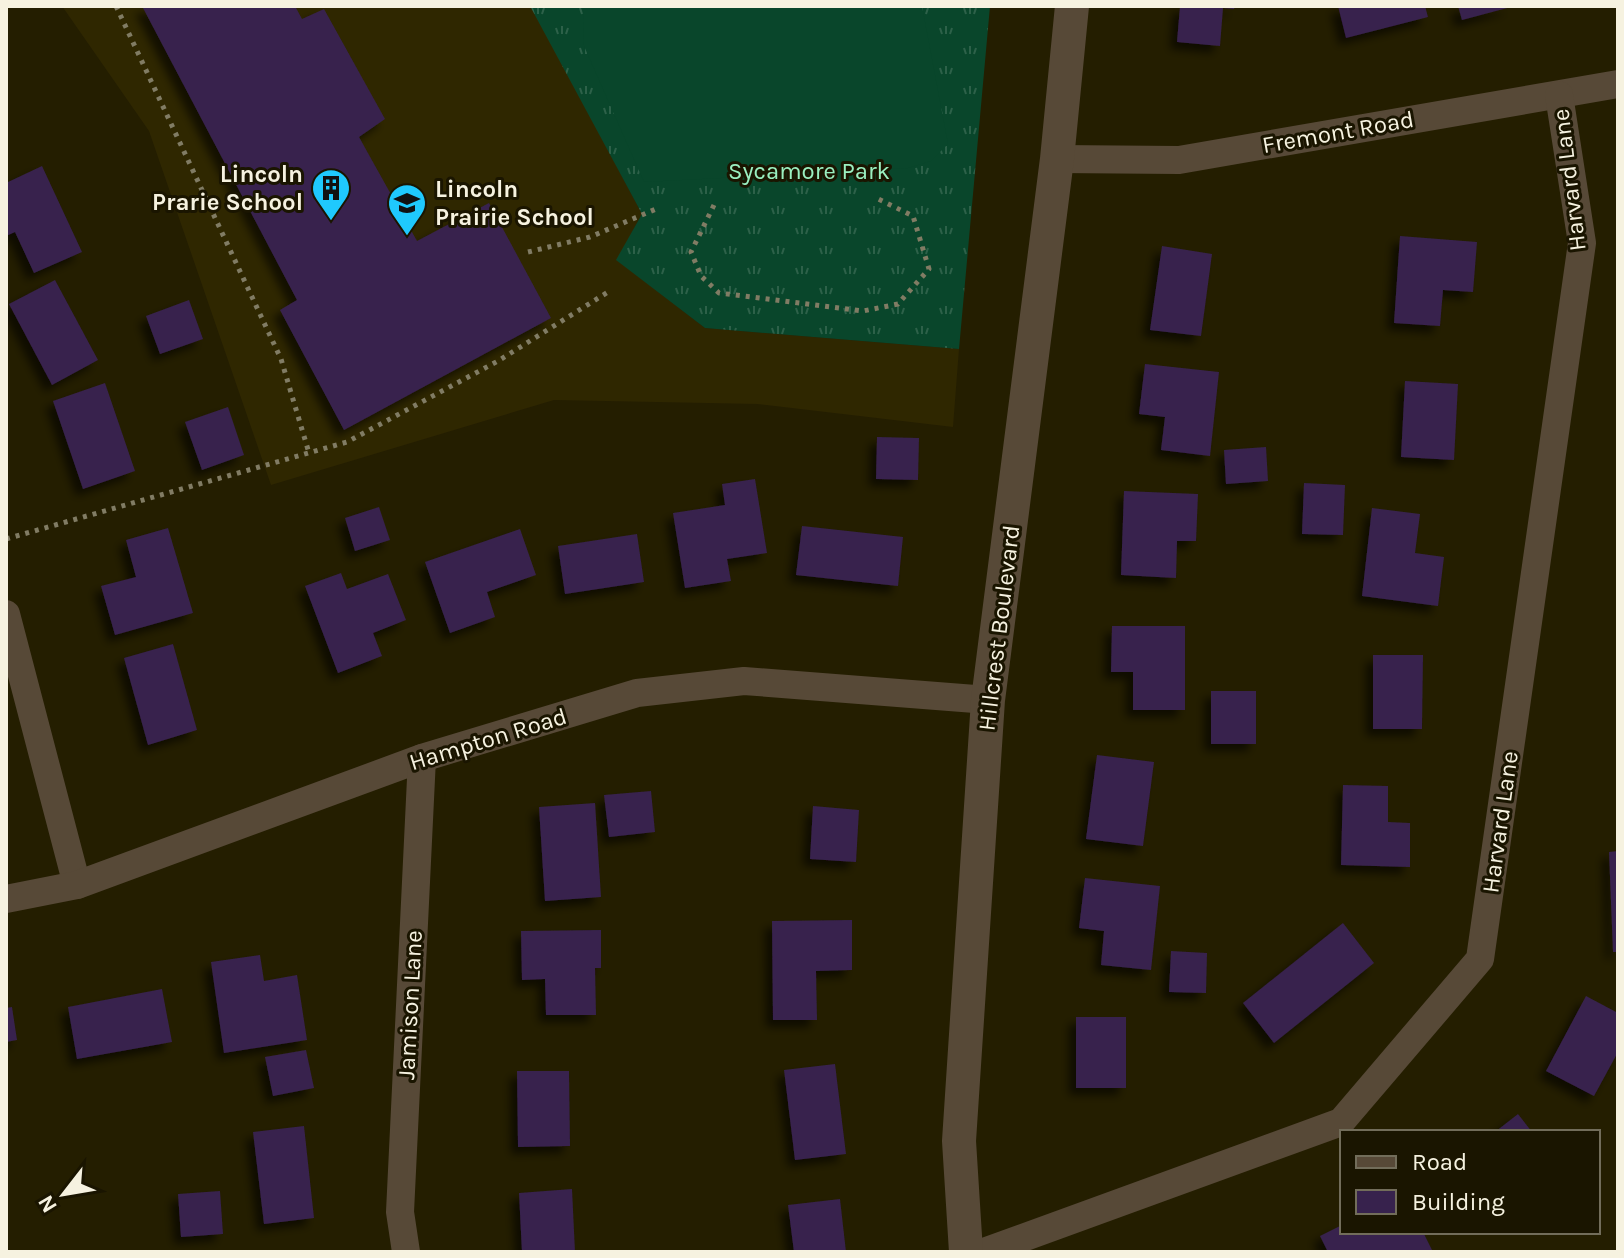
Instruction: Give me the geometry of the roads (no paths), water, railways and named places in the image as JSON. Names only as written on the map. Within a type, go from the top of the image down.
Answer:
[{"type":"street","name":"Hillcrest Boulevard","points":[[966,1252],[959,1141],[988,700],[1057,159],[1072,6]]},
{"type":"street","name":"Fremont Road","points":[[1057,159],[1179,160],[1301,136],[1618,84]]},
{"type":"street","name":"Harvard Lane","points":[[984,1252],[1341,1122],[1480,959],[1582,243],[1559,95]]},
{"type":"street","points":[[6,614],[77,885]]},
{"type":"street","name":"Hampton Road","points":[[6,899],[77,885],[422,758],[637,693],[744,681],[988,700]]},
{"type":"street","name":"Jamison Lane","points":[[406,1252],[400,1212],[422,758]]},
{"type":"place","name":"Lincoln Prarie School","points":[[331,222]]},
{"type":"place","name":"Lincoln Prairie School","points":[[407,237]]},
{"type":"park label","name":"Sycamore Park","points":[[809,171]]}]
